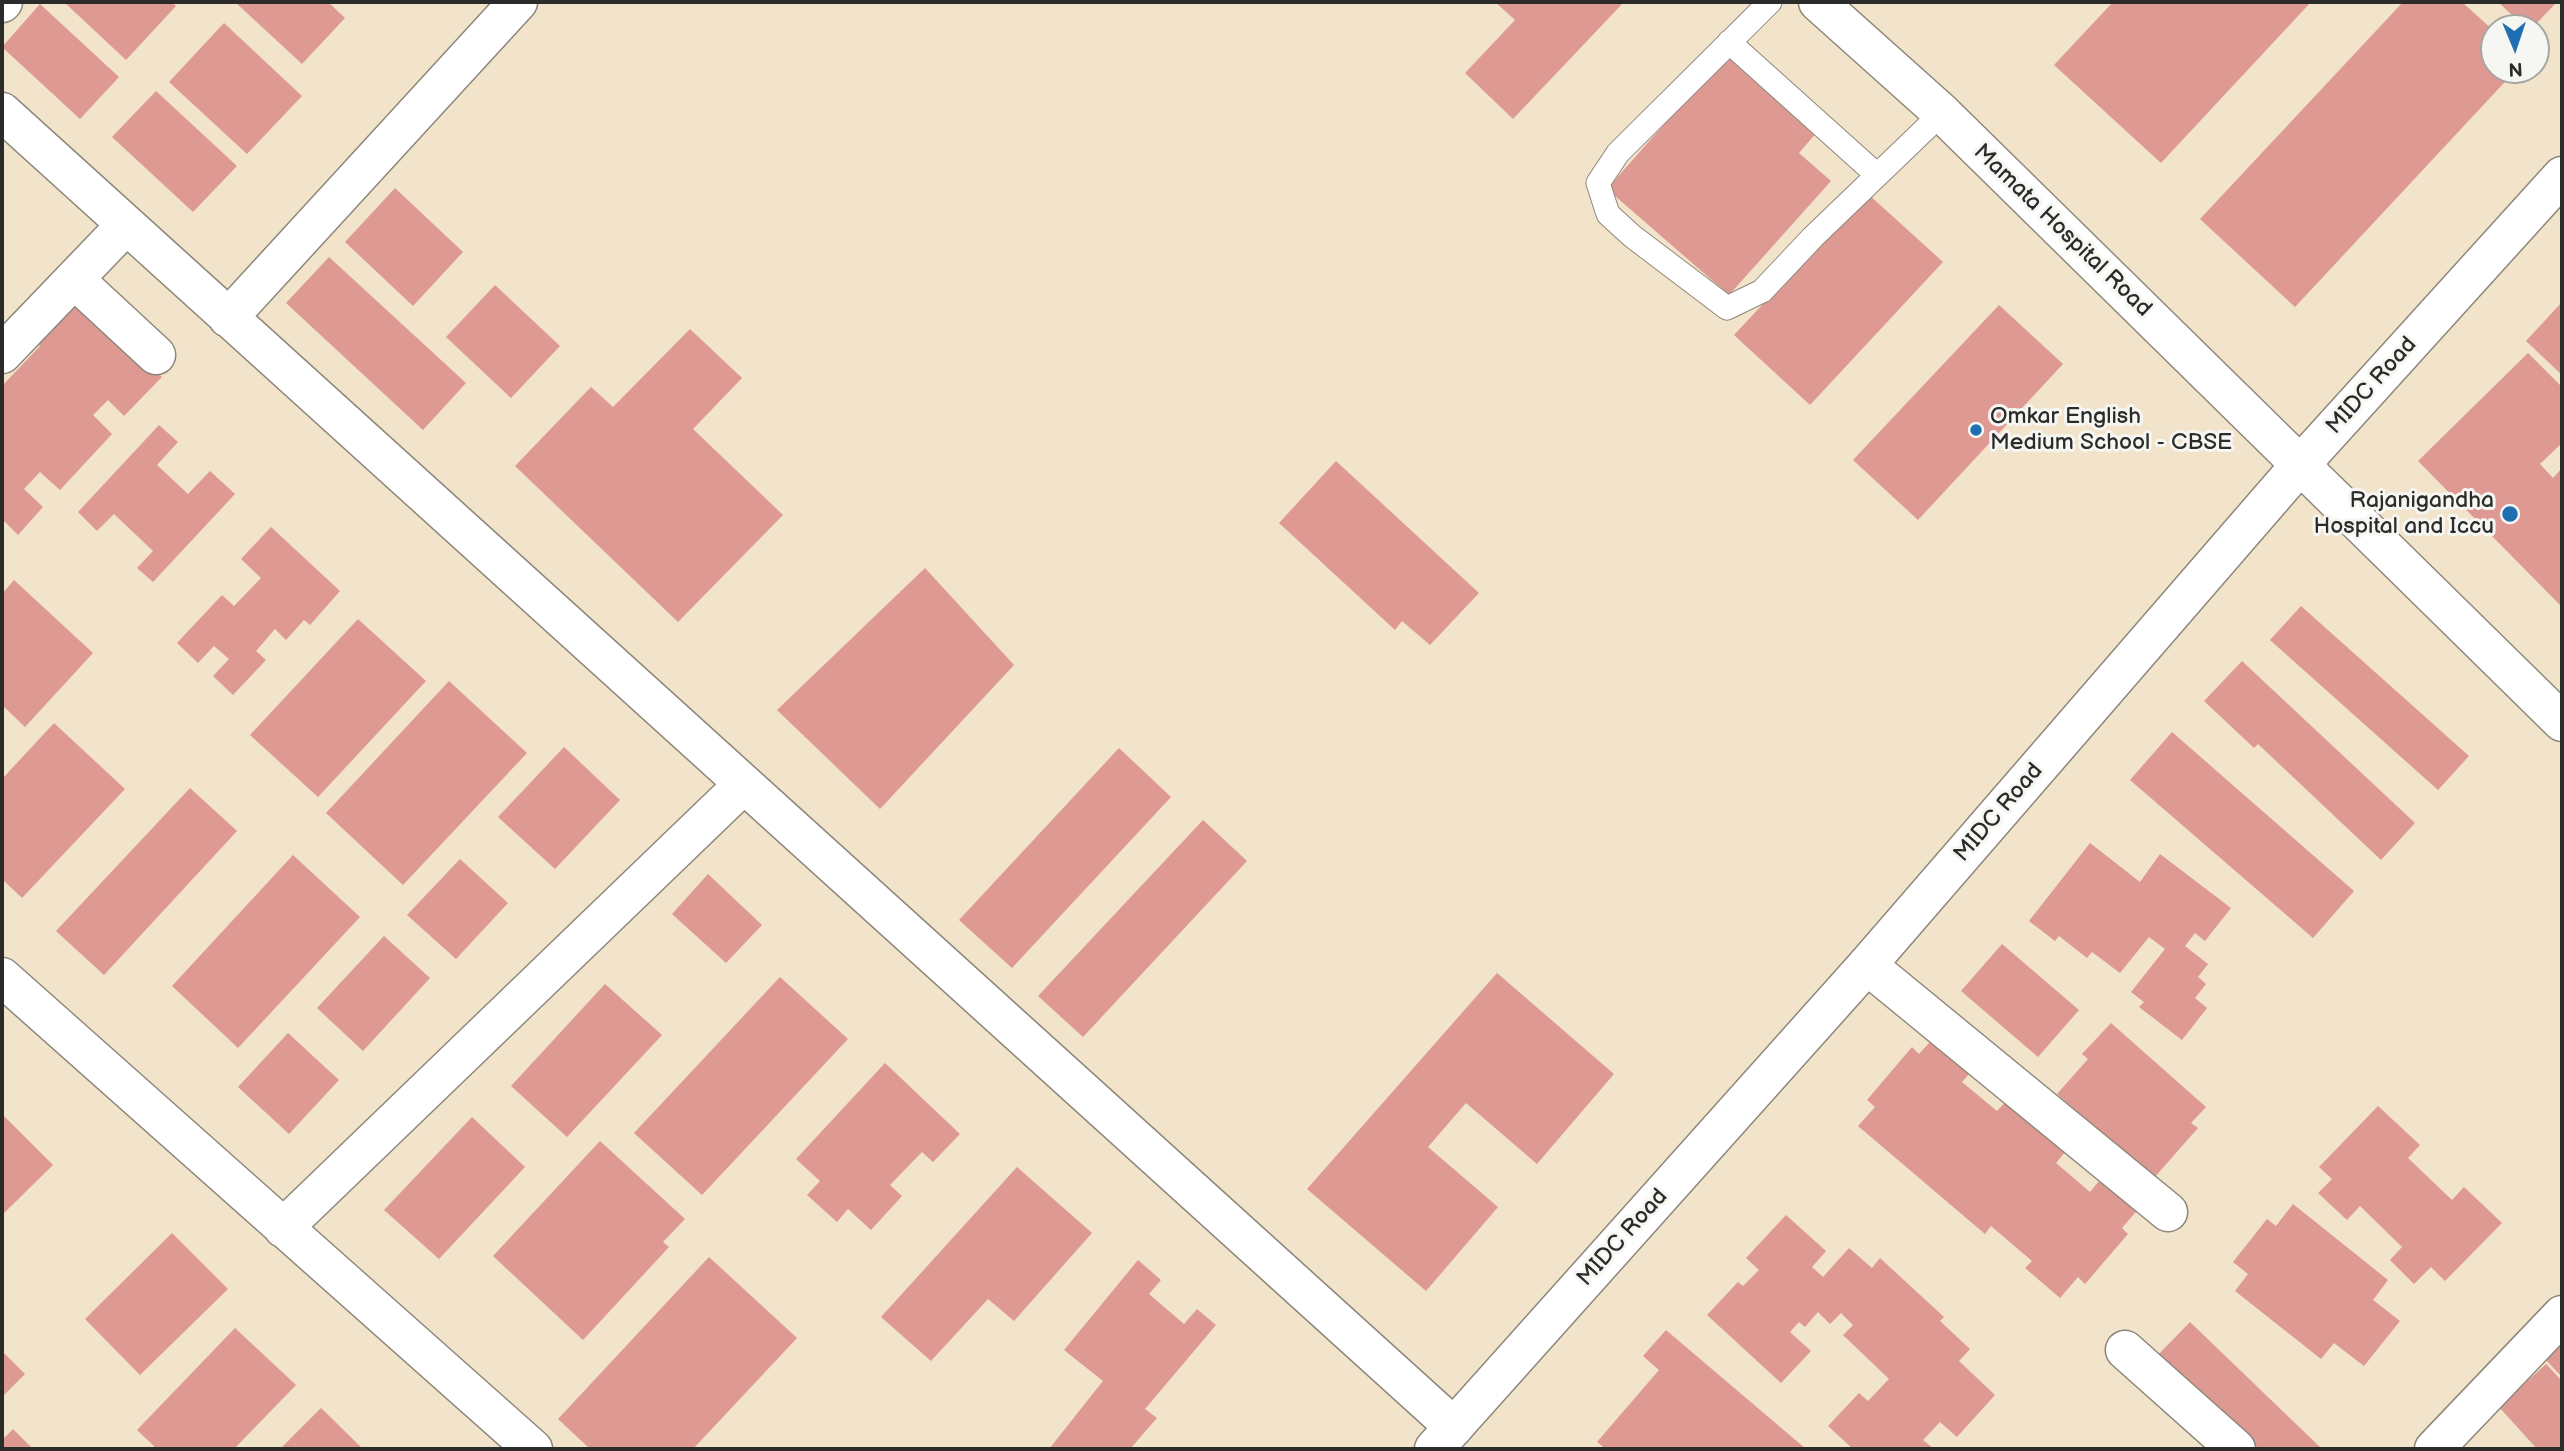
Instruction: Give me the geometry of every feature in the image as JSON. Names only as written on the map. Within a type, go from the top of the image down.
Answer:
[{"type":"street","points":[[228,318],[518,2]]},
{"type":"street","name":"Mamata Hospital Road","points":[[1818,2],[1942,113],[2562,722]]},
{"type":"street","points":[[2,113],[744,784],[1444,1438]]},
{"type":"street","name":"MIDC Road","points":[[1444,1438],[1867,965],[2300,465],[2562,176]]},
{"type":"street","points":[[2,354],[126,225]]},
{"type":"street","points":[[74,279],[156,355]]},
{"type":"street","points":[[283,1228],[744,784]]},
{"type":"street","points":[[1867,965],[2168,1212]]},
{"type":"street","points":[[2,977],[533,1449]]},
{"type":"street","points":[[2434,1449],[2562,1315]]},
{"type":"street","points":[[2125,1350],[2236,1449]]},
{"type":"lane","points":[[1770,2],[1618,153],[1598,183],[1608,214],[1632,236],[1727,308],[1762,291],[1942,113]]},
{"type":"lane","points":[[1729,42],[1877,175]]},
{"type":"building","points":[[64,2],[171,2],[176,6],[126,60]]},
{"type":"building","points":[[235,2],[328,2],[345,18],[302,64]]},
{"type":"building","points":[[1495,2],[1624,2],[1513,119],[1465,73],[1515,20]]},
{"type":"building","points":[[2113,2],[2311,2],[2161,163],[2054,65]]},
{"type":"building","points":[[2403,2],[2462,2],[2480,18],[2480,84],[2503,84],[2295,307],[2200,219]]},
{"type":"building","points":[[2498,2],[2557,2],[2545,14],[2511,14]]},
{"type":"building","points":[[40,4],[119,77],[80,119],[2,47]]},
{"type":"building","points":[[224,23],[302,96],[247,154],[169,82]]},
{"type":"building","points":[[1726,54],[1817,132],[1799,153],[1831,181],[1729,295],[1607,189]]},
{"type":"building","points":[[156,91],[237,166],[193,212],[112,137]]},
{"type":"building","points":[[395,188],[463,252],[413,306],[345,242]]},
{"type":"building","points":[[1867,193],[1943,262],[1810,405],[1734,335]]},
{"type":"building","points":[[329,257],[466,383],[423,430],[286,303]]},
{"type":"building","points":[[495,285],[560,346],[511,398],[446,337]]},
{"type":"building","points":[[69,289],[162,377],[124,416],[108,400],[93,415],[112,434],[60,490],[40,472],[24,489],[43,507],[18,535],[2,519],[2,386],[40,346],[27,333]]},
{"type":"building","points":[[2562,302],[2562,375],[2526,341]]},
{"type":"building","points":[[1999,305],[2063,364],[1918,520],[1853,460]]},
{"type":"building","points":[[690,329],[742,378],[693,429],[783,515],[678,622],[515,466],[591,387],[613,407]]},
{"type":"building","points":[[2528,353],[2562,387],[2562,443],[2540,464],[2553,478],[2562,468],[2562,607],[2418,461]]},
{"type":"building","points":[[159,425],[178,442],[157,465],[188,494],[210,471],[235,494],[153,582],[137,568],[153,551],[114,514],[97,531],[78,512]]},
{"type":"building","points":[[1336,461],[1479,593],[1430,645],[1402,621],[1395,630],[1279,523]]},
{"type":"building","points":[[271,527],[340,591],[310,625],[304,620],[286,640],[275,629],[256,651],[266,660],[233,695],[213,676],[229,659],[214,646],[198,663],[177,643],[222,595],[234,606],[261,578],[241,559]]},
{"type":"building","points":[[925,568],[1014,665],[880,809],[777,710]]},
{"type":"building","points":[[14,580],[93,653],[25,727],[2,705],[2,594]]},
{"type":"building","points":[[2301,606],[2469,756],[2438,790],[2270,640]]},
{"type":"building","points":[[358,619],[426,681],[318,797],[250,735]]},
{"type":"building","points":[[2242,661],[2415,823],[2381,860],[2258,744],[2254,748],[2204,701]]},
{"type":"building","points":[[449,681],[527,753],[403,885],[326,813]]},
{"type":"building","points":[[54,723],[125,789],[22,898],[2,879],[2,779]]},
{"type":"building","points":[[2172,732],[2354,891],[2313,938],[2130,780]]},
{"type":"building","points":[[564,747],[620,800],[555,869],[498,817]]},
{"type":"building","points":[[1119,748],[1171,797],[1012,968],[959,920]]},
{"type":"building","points":[[190,788],[237,831],[104,975],[56,931]]},
{"type":"building","points":[[1203,820],[1247,861],[1083,1037],[1038,996]]},
{"type":"building","points":[[2090,843],[2140,882],[2160,854],[2231,908],[2205,941],[2195,933],[2185,946],[2208,964],[2198,977],[2206,984],[2195,998],[2207,1008],[2182,1040],[2139,1007],[2144,1002],[2131,992],[2165,949],[2149,937],[2120,973],[2092,952],[2087,958],[2059,936],[2055,941],[2029,921]]},
{"type":"building","points":[[293,855],[360,917],[238,1048],[172,986]]},
{"type":"building","points":[[460,859],[508,903],[456,959],[407,915]]},
{"type":"building","points":[[708,874],[762,925],[726,963],[672,914]]},
{"type":"building","points":[[384,936],[430,978],[363,1051],[317,1008]]},
{"type":"building","points":[[2002,944],[2079,1010],[2038,1057],[1961,991]]},
{"type":"building","points":[[1497,973],[1614,1074],[1537,1164],[1466,1103],[1428,1147],[1498,1207],[1426,1291],[1307,1189]]},
{"type":"building","points":[[780,977],[848,1039],[702,1195],[634,1133]]},
{"type":"building","points":[[605,984],[662,1035],[567,1137],[511,1086]]},
{"type":"building","points":[[2111,1023],[2206,1107],[2191,1123],[2198,1128],[2153,1179],[2057,1094],[2088,1059],[2082,1054]]},
{"type":"building","points":[[288,1033],[339,1080],[289,1134],[238,1087]]},
{"type":"building","points":[[1938,1033],[1976,1066],[1962,1082],[1997,1111],[2011,1096],[2070,1146],[2056,1163],[2090,1192],[2104,1175],[2141,1206],[2122,1228],[2128,1234],[2085,1284],[2078,1277],[2060,1298],[2025,1268],[2032,1261],[1991,1226],[1985,1234],[1858,1126],[1875,1107],[1867,1100],[1912,1047],[1919,1054]]},
{"type":"building","points":[[885,1063],[960,1134],[933,1162],[922,1152],[890,1185],[902,1196],[871,1230],[848,1209],[837,1222],[807,1195],[820,1181],[796,1159]]},
{"type":"building","points":[[2378,1106],[2420,1145],[2408,1158],[2452,1200],[2464,1187],[2502,1223],[2445,1281],[2431,1267],[2414,1284],[2390,1260],[2402,1247],[2360,1206],[2347,1220],[2318,1193],[2332,1179],[2319,1167]]},
{"type":"building","points":[[2,1114],[53,1165],[2,1215]]},
{"type":"building","points":[[472,1117],[525,1167],[439,1259],[384,1210]]},
{"type":"building","points":[[600,1141],[685,1219],[663,1242],[669,1247],[583,1340],[493,1256]]},
{"type":"building","points":[[1017,1167],[1092,1233],[1014,1321],[988,1299],[931,1361],[881,1317]]},
{"type":"building","points":[[2293,1204],[2388,1280],[2373,1300],[2400,1321],[2364,1366],[2334,1343],[2321,1359],[2235,1291],[2248,1274],[2233,1262],[2267,1219],[2276,1226]]},
{"type":"building","points":[[1786,1215],[1826,1251],[1812,1267],[1823,1277],[1849,1248],[1872,1268],[1880,1258],[1944,1317],[1940,1321],[1970,1349],[1959,1361],[1995,1395],[1957,1437],[1940,1422],[1923,1440],[1934,1449],[1853,1449],[1828,1426],[1859,1393],[1868,1401],[1889,1379],[1843,1335],[1853,1325],[1841,1313],[1830,1324],[1818,1312],[1805,1327],[1799,1322],[1790,1332],[1811,1351],[1781,1383],[1707,1315],[1738,1282],[1743,1286],[1759,1270],[1746,1258]]},
{"type":"building","points":[[172,1233],[228,1289],[140,1375],[85,1319]]},
{"type":"building","points":[[709,1257],[797,1338],[693,1449],[590,1449],[558,1419]]},
{"type":"building","points":[[1138,1260],[1161,1280],[1149,1294],[1184,1324],[1197,1309],[1216,1325],[1145,1409],[1157,1418],[1130,1449],[1049,1449],[1103,1381],[1064,1350]]},
{"type":"building","points":[[2190,1322],[2322,1449],[2253,1449],[2155,1358]]},
{"type":"building","points":[[235,1328],[296,1385],[234,1449],[157,1449],[137,1430]]},
{"type":"building","points":[[1666,1330],[1806,1449],[1606,1449],[1597,1442],[1659,1370],[1643,1356]]},
{"type":"building","points":[[2562,1344],[2562,1377],[2545,1359]]},
{"type":"building","points":[[2,1351],[25,1374],[2,1397]]},
{"type":"building","points":[[2546,1364],[2562,1381],[2562,1449],[2537,1449],[2499,1407]]},
{"type":"building","points":[[321,1408],[363,1449],[280,1449]]},
{"type":"building","points":[[13,1429],[33,1449],[2,1449],[2,1440]]},
{"type":"place","name":"Omkar English Medium School - CBSE","points":[[1976,430]]},
{"type":"place","name":"Rajanigandha Hospital and Iccu","points":[[2510,514]]}]
